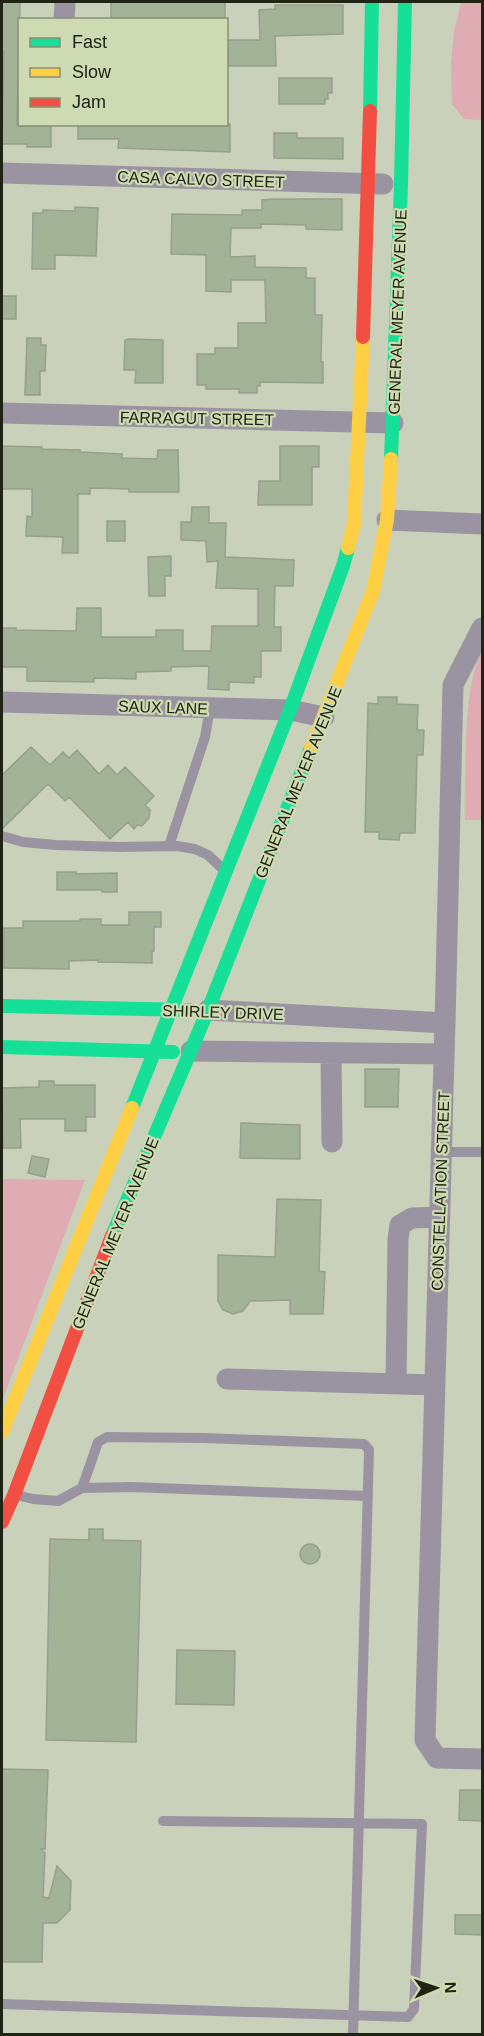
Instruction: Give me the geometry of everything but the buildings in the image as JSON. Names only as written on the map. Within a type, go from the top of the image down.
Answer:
[{"type":"main road","name":"GENERAL MEYER AVENUE","points":[[2,1432],[290,710],[343,566],[354,524],[369,183],[372,2]]},
{"type":"main road","name":"GENERAL MEYER AVENUE","points":[[2,1522],[8,1492],[98,1269],[208,1010],[373,591],[387,520],[393,423],[402,184],[405,2]]},
{"type":"main road","name":"SHIRLEY DRIVE","points":[[2,1006],[208,1010]]},
{"type":"main road","points":[[2,1047],[191,1051]]},
{"type":"street","points":[[64,18],[65,2]]},
{"type":"street","name":"CASA CALVO STREET","points":[[2,173],[402,184]]},
{"type":"street","name":"FARRAGUT STREET","points":[[2,413],[393,423]]},
{"type":"street","points":[[387,520],[483,524]]},
{"type":"street","name":"CONSTELLATION STREET","points":[[483,628],[453,686],[425,1740],[437,1758],[483,1760]]},
{"type":"street","name":"SAUX LANE","points":[[2,702],[290,710],[324,717]]},
{"type":"street","name":"SHIRLEY DRIVE","points":[[208,1010],[445,1023]]},
{"type":"street","points":[[191,1051],[444,1054]]},
{"type":"street","points":[[331,1053],[332,1142]]},
{"type":"street","points":[[396,1384],[400,1225],[412,1218],[440,1217]]},
{"type":"street","points":[[227,1379],[435,1385]]},
{"type":"lane","points":[[169,846],[205,737],[210,708]]},
{"type":"lane","points":[[2,836],[23,842],[56,845],[169,846],[195,849],[208,855],[226,872]]},
{"type":"lane","points":[[441,1152],[483,1152]]},
{"type":"lane","points":[[82,1488],[98,1442],[106,1437],[364,1444],[369,1450],[353,2034]]},
{"type":"lane","points":[[8,1492],[33,1499],[58,1501],[82,1488],[131,1486],[368,1496]]},
{"type":"lane","points":[[2,2004],[408,2016],[414,2009],[422,1824],[163,1821]]},
{"type":"shaded area","points":[[461,2],[482,2],[482,120],[464,119],[452,104],[451,64],[454,31]]},
{"type":"shaded area","points":[[482,652],[482,820],[465,820],[468,709],[471,686]]},
{"type":"shaded area","points":[[2,1179],[85,1180],[2,1402]]},
{"type":"traffic: fast","points":[[370,111],[372,2]]},
{"type":"traffic: fast","points":[[391,459],[405,2]]},
{"type":"traffic: fast","points":[[132,1108],[290,710],[348,548]]},
{"type":"traffic: fast","points":[[112,1236],[208,1010],[311,748]]},
{"type":"traffic: fast","points":[[2,1006],[190,1010]]},
{"type":"traffic: fast","points":[[2,1047],[173,1052]]},
{"type":"traffic: slow","points":[[348,548],[354,524],[363,337]]},
{"type":"traffic: slow","points":[[311,748],[373,591],[387,520],[391,459]]},
{"type":"traffic: slow","points":[[2,1432],[132,1108]]},
{"type":"traffic: jam","points":[[363,337],[370,111]]},
{"type":"traffic: jam","points":[[2,1522],[112,1236]]}]
